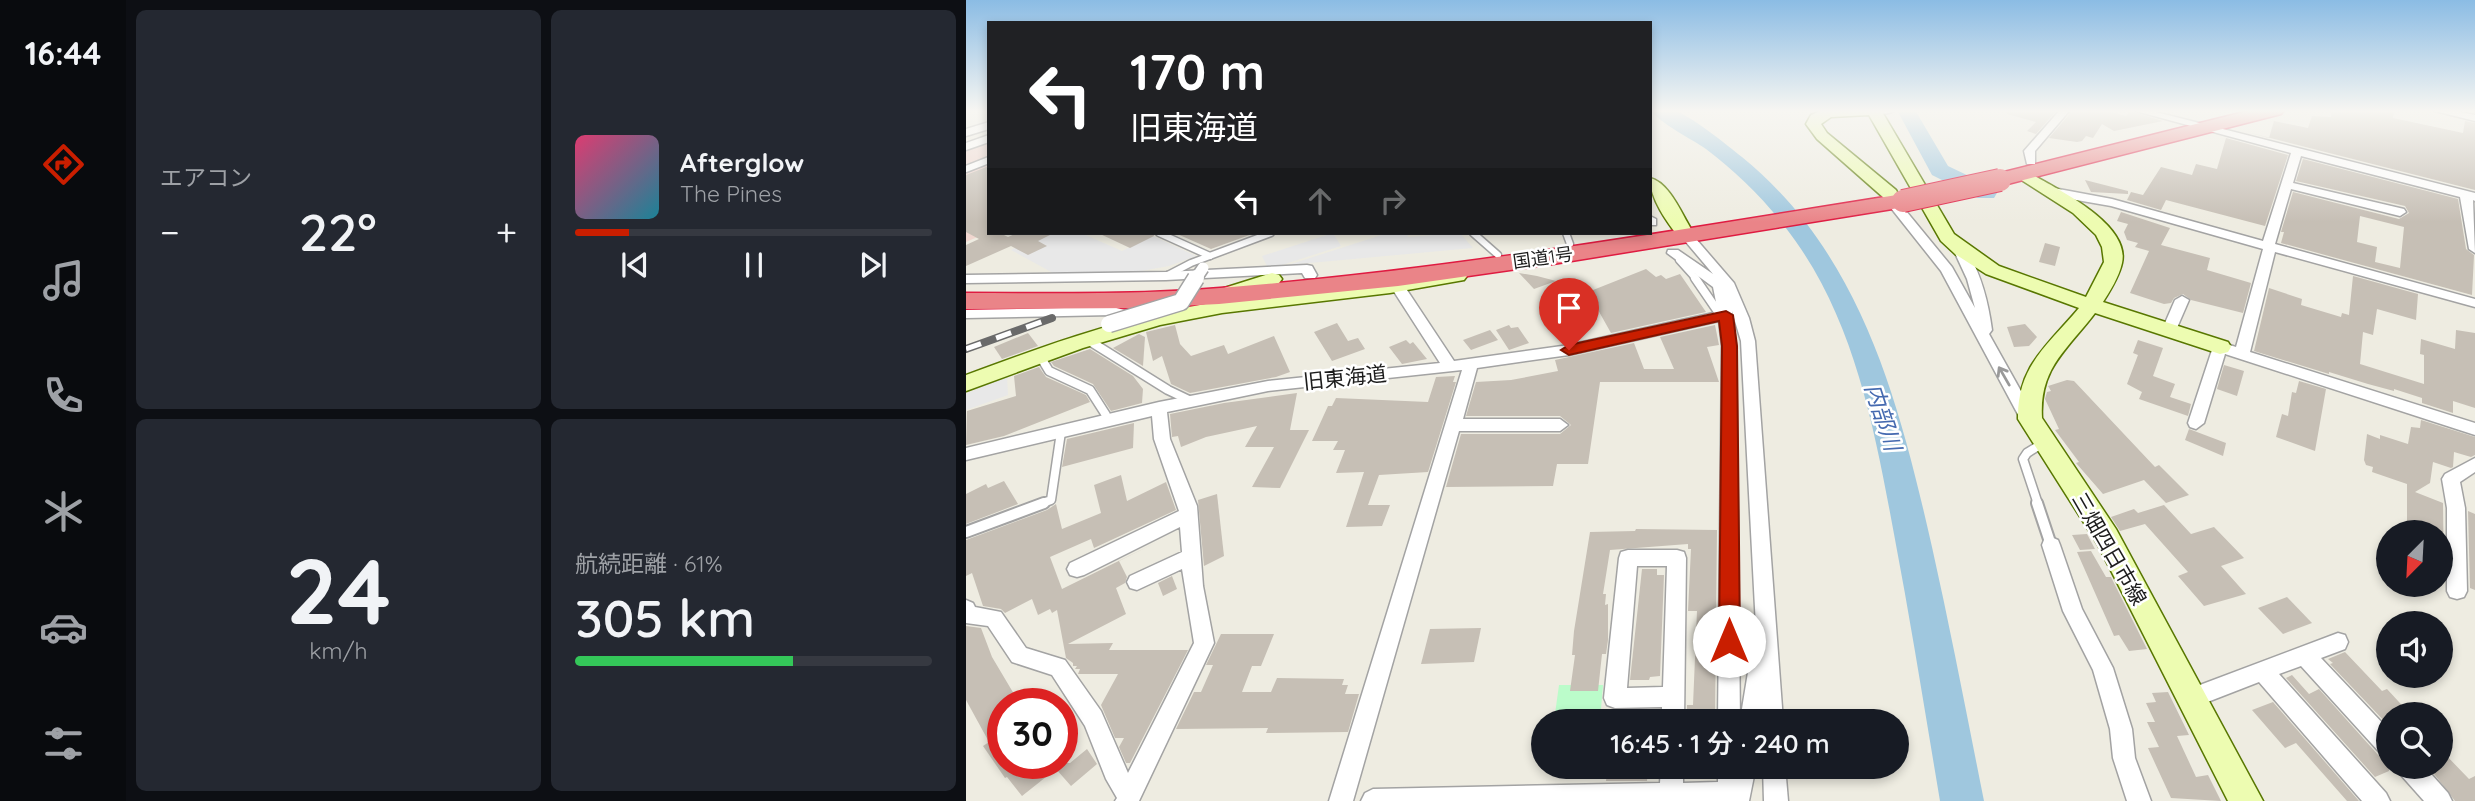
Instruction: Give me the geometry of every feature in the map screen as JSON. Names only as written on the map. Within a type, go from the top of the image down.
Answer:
[{"type":"highway","name":"国道1号","points":[[1652,235],[1889,198],[2110,147]]},
{"type":"highway","name":"国道1号","points":[[1652,227],[1686,231]]},
{"type":"highway","name":"国道1号","points":[[969,286],[1140,300],[1219,296],[1398,278],[1608,235]]},
{"type":"highway","name":"国道1号","points":[[969,286],[1272,279],[1498,255],[1651,235]]},
{"type":"main road","points":[[1834,147],[1889,198]]},
{"type":"main road","points":[[1895,147],[1947,237],[1960,251],[1986,268],[2091,306],[2220,347]]},
{"type":"main road","name":"三畑四日市線","points":[[2010,172],[2095,222],[2110,241],[2113,262],[2091,306],[2035,373],[2028,403],[2030,419],[2107,537],[2246,801]]},
{"type":"main road","points":[[1652,185],[1670,204],[1686,231]]},
{"type":"main road","points":[[1118,326],[1190,313],[1398,287],[1563,245]]},
{"type":"main road","points":[[1118,326],[1272,279]]},
{"type":"main road","points":[[966,383],[1088,340],[1144,316],[1151,303],[1140,300]]},
{"type":"street","points":[[2010,172],[2031,147]]},
{"type":"street","points":[[2279,147],[2429,181],[2471,196],[2475,249]]},
{"type":"street","points":[[2242,354],[2297,152]]},
{"type":"street","points":[[2287,185],[2400,212]]},
{"type":"street","points":[[2043,190],[2112,204],[2475,303]]},
{"type":"street","points":[[1889,198],[1947,270],[2041,439]]},
{"type":"street","points":[[1652,199],[1686,231],[1723,284],[1742,318],[1748,341],[1771,709]]},
{"type":"street","points":[[1686,231],[1723,284],[1723,316],[1729,346],[1730,709]]},
{"type":"street","points":[[1960,251],[1970,265],[1976,285],[1988,346]]},
{"type":"street","points":[[1118,326],[1181,302],[1207,262]]},
{"type":"street","points":[[969,286],[1307,269],[1310,275]]},
{"type":"street","points":[[1398,287],[1450,367]]},
{"type":"street","points":[[2169,330],[2182,300]]},
{"type":"street","points":[[966,314],[1112,311],[1120,313],[1118,326]]},
{"type":"street","name":"旧東海道","points":[[966,454],[1159,408],[1268,386],[1450,367],[1569,350],[1723,316]]},
{"type":"street","points":[[2196,423],[2220,347],[2475,429]]},
{"type":"street","points":[[1340,801],[1441,458],[1447,451],[1455,425],[1471,364]]},
{"type":"street","points":[[1128,799],[1204,643],[1193,586],[1188,506],[1162,439],[1159,408]]},
{"type":"street","points":[[1455,425],[1560,425]]},
{"type":"street","points":[[2457,591],[2456,508],[2451,479],[2475,464]]},
{"type":"street","points":[[1077,569],[1188,515]]},
{"type":"street","points":[[2051,545],[2073,611],[2103,668],[2121,729],[2124,758],[2139,801]]},
{"type":"street","points":[[1137,582],[1191,556]]},
{"type":"street","points":[[1673,697],[1615,698],[1628,558],[1677,558],[1673,709]]},
{"type":"street","points":[[966,610],[969,615],[994,618],[1019,654],[1035,663],[1058,667],[1093,719],[1128,799]]},
{"type":"street","points":[[1753,709],[1766,620]]},
{"type":"street","points":[[2192,698],[2338,642]]},
{"type":"street","points":[[2304,655],[2376,732]]},
{"type":"street","points":[[2263,671],[2378,801]]},
{"type":"street","points":[[1671,794],[1672,779]]},
{"type":"street","points":[[1775,779],[1776,801]]},
{"type":"street","points":[[2420,779],[2440,801]]},
{"type":"street","points":[[1373,801],[1737,795]]},
{"type":"lane","points":[[966,169],[987,161]]},
{"type":"lane","points":[[1686,231],[1702,286],[1723,316]]},
{"type":"lane","points":[[1162,235],[1207,262]]},
{"type":"lane","points":[[1166,276],[1180,266],[1207,262],[1267,235]]},
{"type":"lane","points":[[1475,235],[1498,255]]},
{"type":"lane","points":[[1088,340],[1168,390],[1191,401]]},
{"type":"lane","points":[[1040,356],[1049,371],[1090,390],[1106,415],[1104,421]]},
{"type":"lane","points":[[966,532],[1051,500],[1060,432]]},
{"type":"lane","points":[[2041,439],[2023,459],[2051,545]]},
{"type":"shaded area","points":[[987,147],[987,233],[966,242],[966,148]]},
{"type":"shaded area","points":[[1042,235],[1086,235],[1122,251],[1153,236],[1196,256],[1169,266],[1136,272],[1053,273],[1011,250]]},
{"type":"shaded area","points":[[1327,235],[1334,235],[1341,246],[1282,265],[1267,266],[1262,256]]},
{"type":"shaded area","points":[[1382,235],[1462,235],[1473,248],[1288,265]]},
{"type":"shaded area","points":[[1007,376],[1008,395],[966,410],[966,394]]},
{"type":"green space","points":[[1559,685],[1603,685],[1601,709],[1556,709]]},
{"type":"building","points":[[2223,147],[2260,147],[2288,155],[2265,226],[2166,200],[2161,210],[2127,200],[2131,192],[2143,195],[2161,167],[2192,175],[2196,164],[2217,169]]},
{"type":"building","points":[[2306,147],[2475,147],[2475,190]]},
{"type":"building","points":[[2303,159],[2458,199],[2466,249],[2474,255],[2472,295],[2281,243],[2284,232],[2281,232],[2293,192],[2399,219],[2409,213],[2405,206],[2296,181]],"holes":[[[2360,216],[2404,227],[2400,268],[2375,262],[2377,247],[2357,242]]]},
{"type":"building","points":[[987,167],[987,235],[1050,235],[1038,241],[1047,246],[1028,255],[1011,246],[966,266],[966,245],[979,239],[966,232],[966,175]]},
{"type":"building","points":[[2085,180],[2128,191],[2128,194],[2091,192]]},
{"type":"building","points":[[2121,212],[2170,228],[2161,245],[2210,258],[2207,270],[2251,283],[2243,313],[2191,300],[2183,294],[2174,298],[2171,303],[2164,304],[2130,293],[2149,251],[2135,247],[2138,243],[2127,240],[2124,232],[2128,224],[2117,221]]},
{"type":"building","points":[[1102,235],[1154,235],[1130,248]]},
{"type":"building","points":[[1180,235],[1250,235],[1211,249]]},
{"type":"building","points":[[2045,243],[2060,247],[2055,266],[2039,262]]},
{"type":"building","points":[[1646,269],[1656,277],[1661,275],[1666,279],[1680,274],[1706,312],[1611,333],[1588,292]]},
{"type":"building","points":[[1519,273],[1537,276],[1556,281],[1534,289]]},
{"type":"building","points":[[2353,276],[2418,294],[2416,320],[2377,309],[2373,335],[2363,332],[2360,364],[2424,384],[2421,339],[2455,349],[2456,330],[2475,333],[2475,408],[2453,401],[2453,413],[2422,403],[2422,398],[2394,389],[2329,374],[2254,351],[2269,288],[2302,299],[2301,305],[2341,317],[2342,313],[2349,315]]},
{"type":"building","points":[[1337,323],[1348,341],[1358,338],[1365,349],[1332,361],[1314,332]]},
{"type":"building","points":[[2025,324],[2037,337],[2029,346],[2014,347],[2007,327]]},
{"type":"building","points":[[1175,325],[1180,344],[1191,356],[1224,345],[1228,354],[1274,336],[1290,372],[1190,393],[1171,384],[1162,356],[1153,361],[1146,332]]},
{"type":"building","points":[[1509,325],[1511,328],[1518,327],[1529,343],[1509,350],[1496,330]]},
{"type":"building","points":[[1715,325],[1719,345],[1707,347],[1719,382],[1600,382],[1588,464],[1557,464],[1553,486],[1446,487],[1461,434],[1560,434],[1571,425],[1560,416],[1466,416],[1476,382],[1511,380],[1558,371],[1555,360],[1634,343],[1644,369],[1674,369],[1660,337]]},
{"type":"building","points":[[1490,330],[1498,340],[1471,350],[1463,340]]},
{"type":"building","points":[[1028,333],[1038,346],[1002,359],[994,347]]},
{"type":"building","points":[[1139,334],[1145,337],[1143,366],[1113,348]]},
{"type":"building","points":[[1406,340],[1410,344],[1413,342],[1427,359],[1402,364],[1389,347]]},
{"type":"building","points":[[2138,340],[2163,348],[2153,376],[2175,384],[2170,397],[2191,404],[2188,416],[2139,399],[2142,392],[2127,384],[2138,355],[2133,353]]},
{"type":"building","points":[[1090,349],[1133,376],[1143,389],[1142,403],[1111,411],[1093,384],[1054,366],[1051,362]]},
{"type":"building","points":[[2224,365],[2244,371],[2237,396],[2217,389]]},
{"type":"building","points":[[1039,367],[1046,377],[1086,395],[1090,402],[1004,436],[966,445],[967,411],[1016,396],[1014,376]]},
{"type":"building","points":[[1455,376],[1453,382],[1456,382],[1428,472],[1379,475],[1368,505],[1390,505],[1382,526],[1346,527],[1364,472],[1336,473],[1345,450],[1333,450],[1338,441],[1312,441],[1328,406],[1332,406],[1336,398],[1428,402],[1436,377]]},
{"type":"building","points":[[2067,380],[2074,381],[2155,467],[2159,465],[2189,495],[2166,503],[2144,480],[2103,494],[2076,463],[2079,462],[2055,430],[2059,429],[2045,399],[2047,392],[2051,391],[2048,386]]},
{"type":"building","points":[[2299,381],[2326,389],[2315,451],[2276,437],[2282,414],[2288,416],[2292,392],[2296,393]]},
{"type":"building","points":[[1297,393],[1290,430],[1309,430],[1280,488],[1252,487],[1274,447],[1245,447],[1257,426],[1206,437],[1181,447],[1178,436],[1172,437],[1170,414]]},
{"type":"building","points":[[2421,420],[2475,437],[2475,455],[2471,457],[2454,452],[2451,468],[2433,462],[2430,483],[2415,492],[2443,503],[2443,520],[2407,520],[2407,484],[2372,472],[2373,467],[2366,465],[2364,460],[2367,434],[2380,439],[2380,435],[2408,444],[2411,427],[2420,428]]},
{"type":"building","points":[[1134,423],[1133,448],[1062,467],[1067,439]]},
{"type":"building","points":[[2189,429],[2226,443],[2223,456],[2185,440]]},
{"type":"building","points":[[1121,475],[1127,501],[1166,482],[1176,510],[1094,548],[1091,539],[1050,557],[1062,589],[1157,542],[1119,561],[1127,577],[1125,583],[1116,588],[1126,614],[1068,644],[1113,643],[1109,650],[1188,650],[1130,763],[1126,763],[1119,747],[1124,738],[1115,738],[1101,705],[1118,674],[1078,674],[1080,669],[1075,669],[1077,666],[1073,666],[1066,658],[1057,610],[1052,613],[1050,609],[1038,615],[1032,599],[1005,613],[1001,609],[983,606],[972,573],[966,576],[966,540],[1047,510],[1056,504],[1062,529],[1101,513],[1094,485]]},
{"type":"building","points":[[1004,481],[1018,504],[966,524],[966,494],[986,484],[988,488]]},
{"type":"building","points":[[1217,494],[1224,556],[1204,566],[1198,500]]},
{"type":"building","points":[[2164,505],[2191,534],[2214,527],[2244,558],[2221,566],[2246,594],[2204,606],[2178,576],[2188,572],[2145,524],[2120,531],[2111,517],[2134,509],[2138,513]]},
{"type":"building","points":[[2468,511],[2475,514],[2475,590],[2470,588]]},
{"type":"building","points":[[1717,530],[1715,709],[1687,709],[1687,705],[1693,705],[1697,611],[1688,611],[1691,549],[1688,549],[1688,544],[1610,550],[1603,594],[1606,594],[1605,605],[1608,604],[1608,640],[1606,654],[1602,654],[1598,691],[1570,691],[1575,655],[1572,655],[1574,631],[1590,532]]},
{"type":"building","points":[[2087,534],[2095,549],[2080,550],[2072,535]]},
{"type":"building","points":[[2091,551],[2106,577],[2111,577],[2147,649],[2129,651],[2119,635],[2114,636],[2077,552]]},
{"type":"building","points":[[1642,569],[1657,569],[1657,575],[1664,575],[1660,676],[1650,677],[1649,680],[1630,680]]},
{"type":"building","points":[[1172,576],[1177,589],[1163,596],[1158,583]]},
{"type":"building","points":[[2287,597],[2312,623],[2283,634],[2258,608]]},
{"type":"building","points":[[966,626],[981,628],[992,657],[1010,688],[987,688],[987,738],[966,700]]},
{"type":"building","points":[[1481,628],[1474,662],[1421,664],[1430,629]]},
{"type":"building","points":[[1221,634],[1274,634],[1261,666],[1252,666],[1242,692],[1271,692],[1277,678],[1344,679],[1342,685],[1348,685],[1345,694],[1359,694],[1348,732],[1266,733],[1268,728],[1176,729],[1194,692],[1201,692],[1213,665],[1206,665]]},
{"type":"building","points":[[2345,652],[2376,685],[2376,688],[2382,691],[2387,689],[2399,702],[2376,702],[2376,712],[2328,659]]},
{"type":"building","points":[[2292,675],[2309,694],[2319,689],[2376,753],[2376,777],[2375,777],[2286,678]]},
{"type":"building","points":[[2168,692],[2189,735],[2177,736],[2196,777],[2208,775],[2221,801],[2171,798],[2148,748],[2159,747],[2147,722],[2155,722],[2146,703],[2156,702],[2152,693]]},
{"type":"building","points":[[2273,702],[2359,801],[2347,801],[2296,743],[2285,748],[2252,710]]},
{"type":"building","points":[[1087,749],[1097,764],[1071,786],[1065,779],[1078,779],[1078,756]]},
{"type":"building","points":[[2453,762],[2469,779],[2475,776],[2475,801],[2455,801],[2438,779],[2453,779]]},
{"type":"building","points":[[1009,779],[1043,779],[1022,796]]},
{"type":"building","points":[[1606,779],[1647,779],[1647,781]]},
{"type":"waterway","name":"内部川","points":[[1716,147],[1759,183],[1787,213],[1814,249],[1855,327],[1883,411],[1904,498],[1962,801]]},
{"type":"waterway","points":[[1927,147],[1940,170],[1986,193]]},
{"type":"railway","points":[[966,349],[1052,318]]},
{"type":"route","points":[[1569,350],[1726,315],[1729,346],[1729,641]]}]
